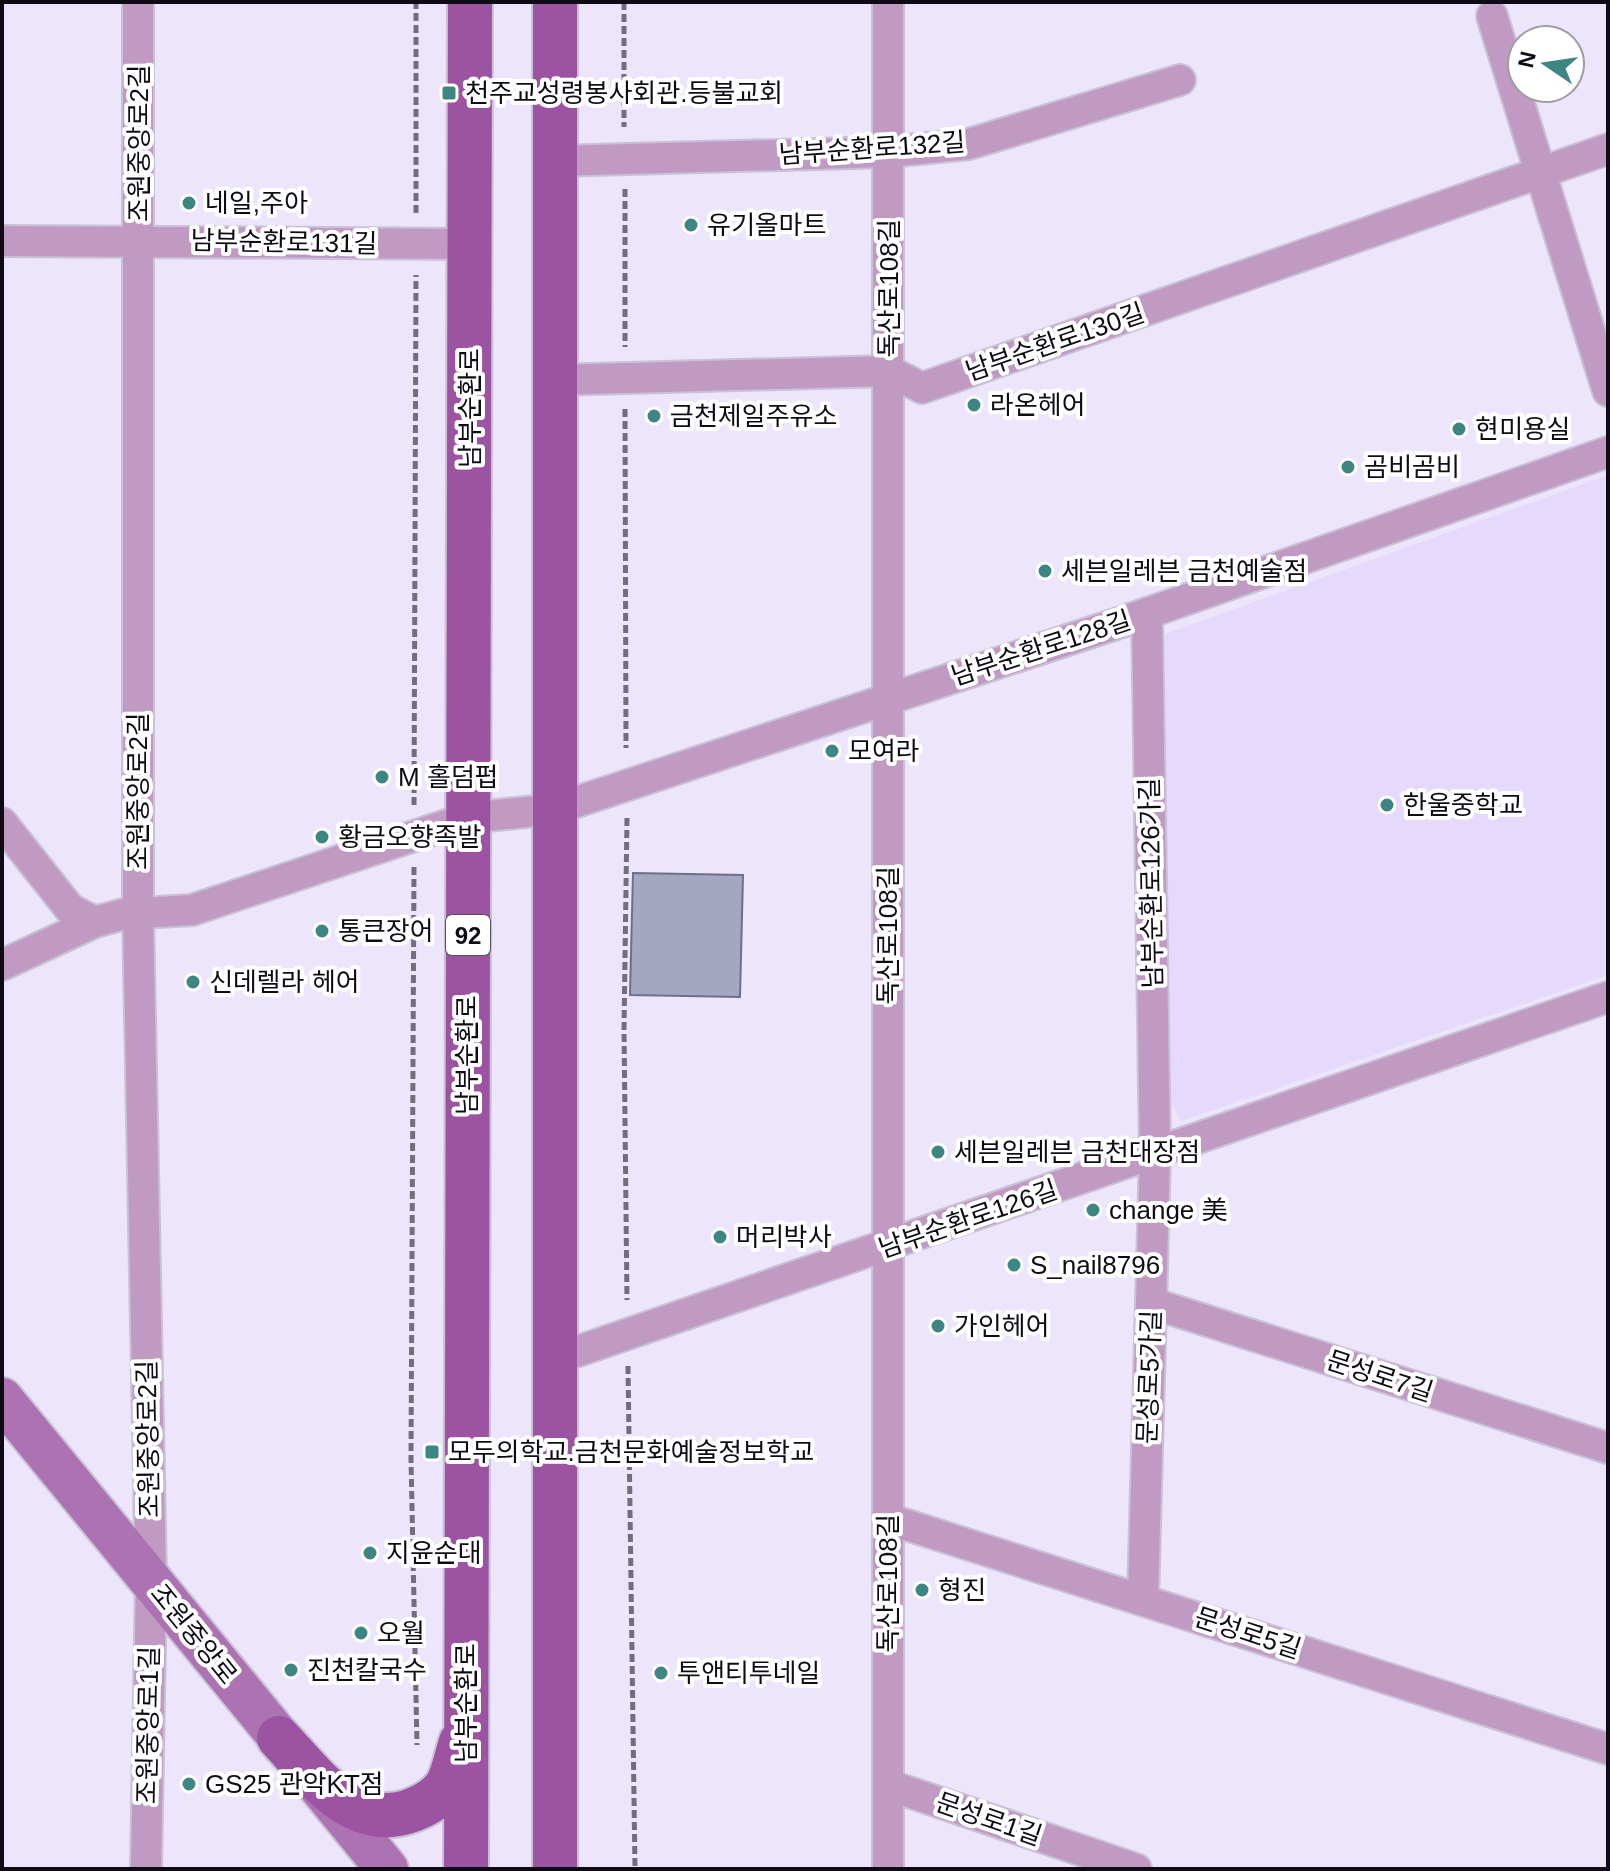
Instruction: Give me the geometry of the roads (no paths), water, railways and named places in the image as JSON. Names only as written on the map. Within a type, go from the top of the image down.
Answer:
[{"type":"main road","name":"남부순환로","points":[[466,1869],[470,2]]},
{"type":"main road","points":[[555,2],[555,1869]]},
{"type":"main road","points":[[279,1738],[329,1791],[353,1808],[375,1816],[396,1815],[420,1808],[445,1788],[466,1728]]},
{"type":"street","name":"조원중앙로2길","points":[[138,2],[138,914],[151,1581]]},
{"type":"street","name":"독산로108길","points":[[888,2],[888,1869]]},
{"type":"street","points":[[1492,16],[1608,391]]},
{"type":"street","name":"남부순환로132길","points":[[555,161],[888,152],[969,144],[1180,80]]},
{"type":"street","name":"남부순환로130길","points":[[555,380],[889,371],[922,388],[1608,149]]},
{"type":"street","name":"남부순환로131길","points":[[2,241],[471,244]]},
{"type":"street","name":"남부순환로128길","points":[[2,965],[95,922],[138,914],[192,910],[468,818],[555,809],[1147,613],[1608,452]]},
{"type":"street","name":"남부순환로126가길","points":[[1147,613],[1155,1154]]},
{"type":"street","points":[[2,823],[70,909],[95,922]]},
{"type":"street","name":"남부순환로126길","points":[[555,1359],[1608,997]]},
{"type":"street","name":"문성로5가길","points":[[1143,1599],[1155,1154]]},
{"type":"street","name":"문성로7길","points":[[1151,1303],[1608,1448]]},
{"type":"street","name":"조원중앙로","points":[[2,1399],[387,1869]]},
{"type":"street","name":"문성로5길","points":[[888,1519],[1608,1749]]},
{"type":"street","name":"조원중앙로1길","points":[[146,1869],[151,1581]]},
{"type":"street","name":"문성로1길","points":[[888,1785],[1136,1869]]},
{"type":"place","name":"천주교성령봉사회관.등불교회","points":[[449,93]]},
{"type":"place","name":"네일,주아","points":[[189,203]]},
{"type":"place","name":"유기올마트","points":[[691,225]]},
{"type":"place","name":"라온헤어","points":[[974,405]]},
{"type":"place","name":"금천제일주유소","points":[[654,416]]},
{"type":"place","name":"현미용실","points":[[1459,429]]},
{"type":"place","name":"곰비곰비","points":[[1348,467]]},
{"type":"place","name":"세븐일레븐 금천예술점","points":[[1045,571]]},
{"type":"place","name":"모여라","points":[[832,751]]},
{"type":"place","name":"M 홀덤펍","points":[[382,777]]},
{"type":"place","name":"한울중학교","points":[[1387,805]]},
{"type":"place","name":"황금오향족발","points":[[322,837]]},
{"type":"place","name":"통큰장어","points":[[322,931]]},
{"type":"place","name":"신데렐라 헤어","points":[[193,982]]},
{"type":"place","name":"세븐일레븐 금천대장점","points":[[938,1152]]},
{"type":"place","name":"change 美","points":[[1093,1210]]},
{"type":"place","name":"머리박사","points":[[720,1237]]},
{"type":"place","name":"S_nail8796","points":[[1014,1265]]},
{"type":"place","name":"가인헤어","points":[[938,1326]]},
{"type":"place","name":"모두의학교.금천문화예술정보학교","points":[[432,1452]]},
{"type":"place","name":"지윤순대","points":[[370,1553]]},
{"type":"place","name":"형진","points":[[922,1590]]},
{"type":"place","name":"오월","points":[[361,1633]]},
{"type":"place","name":"진천칼국수","points":[[291,1670]]},
{"type":"place","name":"투앤티투네일","points":[[661,1673]]},
{"type":"place","name":"GS25 관악KT점","points":[[189,1784]]}]
